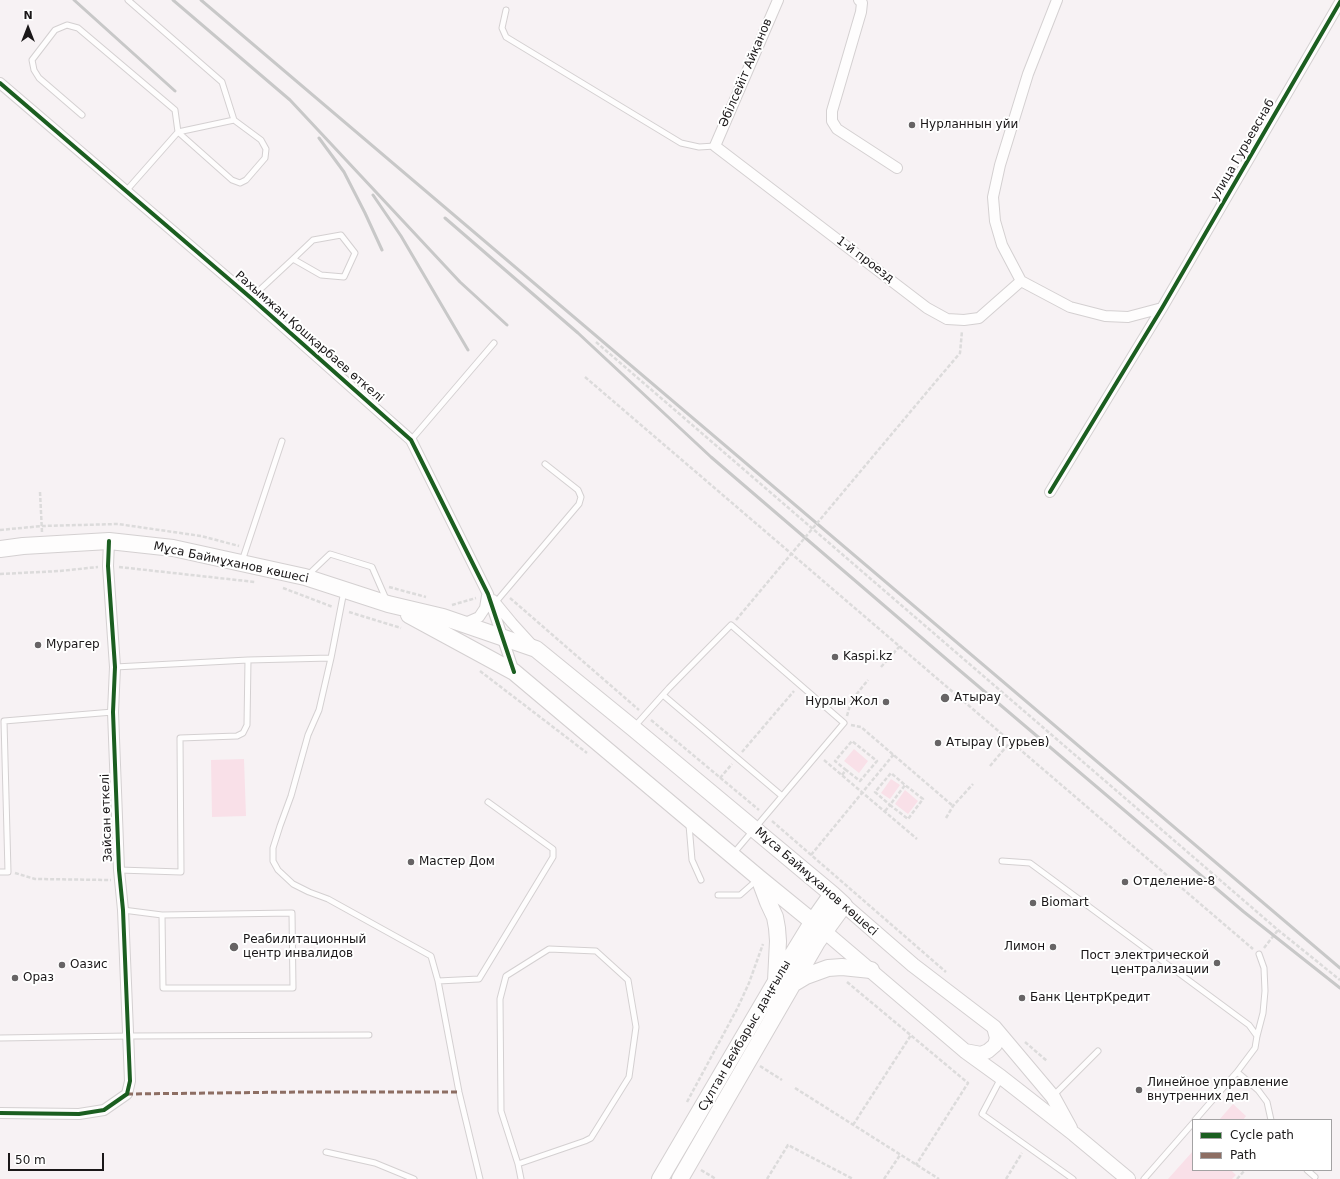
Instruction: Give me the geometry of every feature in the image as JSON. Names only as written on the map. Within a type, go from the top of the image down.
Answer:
[{"type":"main road","name":"Мұса Баймұханов көшесі","points":[[0,549],[43,544],[109,541],[173,548],[305,577],[388,604],[514,672],[759,878],[819,926],[965,1051],[1074,1134],[1128,1179]]},
{"type":"main road","points":[[388,604],[443,617],[536,649]]},
{"type":"main road","name":"Мұса Баймұханов көшесі","points":[[536,649],[755,829],[913,965],[994,1027],[1053,1097],[1074,1134]]},
{"type":"main road","points":[[759,878],[775,917],[783,984],[828,968],[842,967],[871,970]]},
{"type":"main road","name":"Сұлтан Бейбарыс даңғылы","points":[[660,1179],[819,926],[832,894]]},
{"type":"main road","name":"Сұлтан Бейбарыс даңғылы","points":[[819,926],[844,905]]},
{"type":"main road","name":"Сұлтан Бейбарыс даңғылы","points":[[680,1179],[783,984]]},
{"type":"main road","points":[[965,1051],[981,1054],[988,1051],[995,1045],[996,1038],[994,1027]]},
{"type":"street","name":"Әбілсейіт Айқанов","points":[[715,146],[778,0]]},
{"type":"street","points":[[859,0],[862,3],[862,12],[832,110],[832,121],[837,129],[897,168]]},
{"type":"street","points":[[1057,0],[1028,74],[1000,165],[993,197],[995,221],[1002,244],[1021,281],[1070,307],[1105,316],[1128,317],[1162,308]]},
{"type":"street","name":"улица Гурьевснаб","points":[[1050,492],[1162,308],[1340,2]]},
{"type":"street","name":"Рахымжан Қошқарбаев өткелі","points":[[0,83],[251,298],[411,440],[488,594],[514,672]]},
{"type":"street","name":"1-й проезд","points":[[715,146],[927,308],[947,319],[964,320],[979,318],[1021,281]]},
{"type":"street","name":"Зайсан өткелі","points":[[0,1113],[79,1114],[104,1110],[127,1094],[130,1080],[113,712],[115,667],[108,566],[109,541]]},
{"type":"street","points":[[488,594],[536,649]]},
{"type":"street","points":[[463,624],[479,617],[485,608],[488,594]]},
{"type":"lane","points":[[82,115],[39,78],[34,70],[32,60],[55,30],[67,26],[78,28],[174,110],[178,132],[232,180],[240,183],[246,180],[265,158],[266,149],[261,140],[234,120],[222,82],[128,0]]},
{"type":"lane","points":[[506,10],[502,28],[506,37],[682,143],[699,147],[715,146]]},
{"type":"lane","points":[[126,192],[178,132],[234,120]]},
{"type":"lane","points":[[251,298],[313,240],[341,235],[355,253],[344,277],[320,275],[293,259]]},
{"type":"lane","points":[[411,440],[494,343]]},
{"type":"lane","points":[[241,563],[282,441]]},
{"type":"lane","points":[[495,603],[579,504],[581,497],[578,490],[544,464]]},
{"type":"lane","points":[[305,577],[330,554],[365,564],[372,567],[388,604]]},
{"type":"lane","points":[[344,590],[332,658],[319,710],[308,735],[291,796],[273,848],[273,861],[278,870],[293,884],[328,899],[431,956],[438,981],[459,1092],[480,1179]]},
{"type":"lane","points":[[633,728],[731,625],[844,723],[732,855]]},
{"type":"lane","points":[[115,667],[248,660],[332,658]]},
{"type":"lane","points":[[120,875],[181,872],[180,738],[237,736],[243,733],[247,725],[248,660]]},
{"type":"lane","points":[[663,695],[782,796]]},
{"type":"lane","points":[[0,872],[8,872],[2,748],[4,721],[113,712]]},
{"type":"lane","points":[[438,981],[479,979],[553,856],[553,849],[488,802]]},
{"type":"lane","points":[[689,818],[692,860],[701,880]]},
{"type":"lane","points":[[1002,861],[1030,863],[1249,1025],[1257,1036]]},
{"type":"lane","points":[[718,895],[740,895],[759,878]]},
{"type":"lane","points":[[123,910],[162,915],[292,913],[293,988],[163,988],[162,915]]},
{"type":"lane","points":[[518,1164],[591,1138],[629,1077],[636,1027],[628,980],[596,951],[549,949],[506,976],[500,999],[501,1111],[518,1164],[521,1179]]},
{"type":"lane","points":[[1197,1119],[1237,1072],[1255,1048],[1263,1013],[1265,991],[1264,968],[1259,954]]},
{"type":"lane","points":[[0,1038],[369,1035]]},
{"type":"lane","points":[[1053,1097],[1098,1051]]},
{"type":"lane","points":[[1237,1072],[1258,1090],[1267,1102],[1271,1119]]},
{"type":"lane","points":[[1001,1077],[982,1114],[1073,1179]]},
{"type":"lane","points":[[1144,1179],[1192,1124]]},
{"type":"lane","points":[[326,1152],[375,1163],[414,1179]]},
{"type":"lane","points":[[1308,1171],[1315,1177]]},
{"type":"path","points":[[731,625],[960,353],[964,320]]},
{"type":"path","points":[[596,342],[1278,930],[1340,980]]},
{"type":"path","points":[[585,377],[1259,954],[1278,930]]},
{"type":"path","points":[[40,492],[43,544]]},
{"type":"path","points":[[0,574],[60,571],[108,566],[257,582]]},
{"type":"path","points":[[279,586],[340,610],[408,630]]},
{"type":"path","points":[[504,593],[863,900]]},
{"type":"path","points":[[881,667],[900,646]]},
{"type":"path","points":[[476,668],[589,755]]},
{"type":"path","points":[[868,680],[851,701],[844,723],[861,727],[954,806]]},
{"type":"path","points":[[720,778],[800,684]]},
{"type":"path","points":[[852,740],[877,761],[860,781],[846,770],[836,761],[852,740]]},
{"type":"path","points":[[990,766],[1011,741]]},
{"type":"path","points":[[818,754],[917,839]]},
{"type":"path","points":[[811,855],[894,754]]},
{"type":"path","points":[[842,775],[846,770]]},
{"type":"path","points":[[891,773],[923,800],[908,819],[890,805],[875,792],[891,773]]},
{"type":"path","points":[[946,818],[973,784]]},
{"type":"path","points":[[885,811],[906,785]]},
{"type":"path","points":[[8,872],[35,879],[120,875]]},
{"type":"path","points":[[846,982],[968,1084],[916,1165]]},
{"type":"path","points":[[853,1124],[911,1035]]},
{"type":"path","points":[[756,1064],[782,1080]]},
{"type":"path","points":[[794,1088],[939,1179]]},
{"type":"path","points":[[767,1179],[788,1145],[853,1179]]},
{"type":"path","points":[[1006,1179],[1027,1146]]},
{"type":"path","points":[[884,1179],[900,1155]]},
{"type":"path","points":[[699,1169],[716,1179]]},
{"type":"path","points":[[1237,1179],[1244,1171]]},
{"type":"shaded area","points":[[854,749],[868,761],[859,773],[844,761]]},
{"type":"shaded area","points":[[244,759],[246,816],[212,817],[211,760]]},
{"type":"shaded area","points":[[891,779],[900,785],[890,799],[881,793]]},
{"type":"shaded area","points":[[905,790],[918,801],[908,814],[895,804]]},
{"type":"shaded area","points":[[1233,1104],[1246,1116],[1244,1119],[1220,1119]]},
{"type":"shaded area","points":[[1192,1152],[1192,1171],[1232,1171],[1236,1175],[1232,1179],[1168,1179]]},
{"type":"railway","points":[[74,0],[175,91]]},
{"type":"railway","points":[[173,0],[290,100],[460,282],[507,325]]},
{"type":"railway","points":[[201,0],[1340,968]]},
{"type":"railway","points":[[319,138],[344,172],[382,250]]},
{"type":"railway","points":[[373,195],[401,236],[468,350]]},
{"type":"railway","points":[[445,218],[578,333],[711,457],[1244,912],[1340,988]]},
{"type":"marked path","points":[[127,1094],[459,1092]]},
{"type":"cycle path","points":[[1050,492],[1162,308],[1340,2]]},
{"type":"cycle path","points":[[0,83],[251,298],[411,440],[488,594],[514,672]]},
{"type":"cycle path","points":[[0,1113],[79,1114],[104,1110],[127,1094],[130,1081],[123,910],[119,870],[113,712],[115,667],[108,566],[109,541]]},
{"type":"place","name":"Нурланнын уйи","points":[[912,125]]},
{"type":"place","name":"Мурагер","points":[[38,645]]},
{"type":"place","name":"Kaspi.kz","points":[[835,657]]},
{"type":"place","name":"Атырау","points":[[945,698]]},
{"type":"place","name":"Нурлы Жол","points":[[886,702]]},
{"type":"place","name":"Атырау (Гурьев)","points":[[938,743]]},
{"type":"place","name":"Мастер Дом","points":[[411,862]]},
{"type":"place","name":"Отделение-8","points":[[1125,882]]},
{"type":"place","name":"Biomart","points":[[1033,903]]},
{"type":"place","name":"Реабилитационный центр инвалидов","points":[[234,947]]},
{"type":"place","name":"Лимон","points":[[1053,947]]},
{"type":"place","name":"Пост электрической централизации","points":[[1217,963]]},
{"type":"place","name":"Оазис","points":[[62,965]]},
{"type":"place","name":"Ораз","points":[[15,978]]},
{"type":"place","name":"Банк ЦентрКредит","points":[[1022,998]]},
{"type":"place","name":"Линейное управление внутренних дел","points":[[1139,1090]]}]
